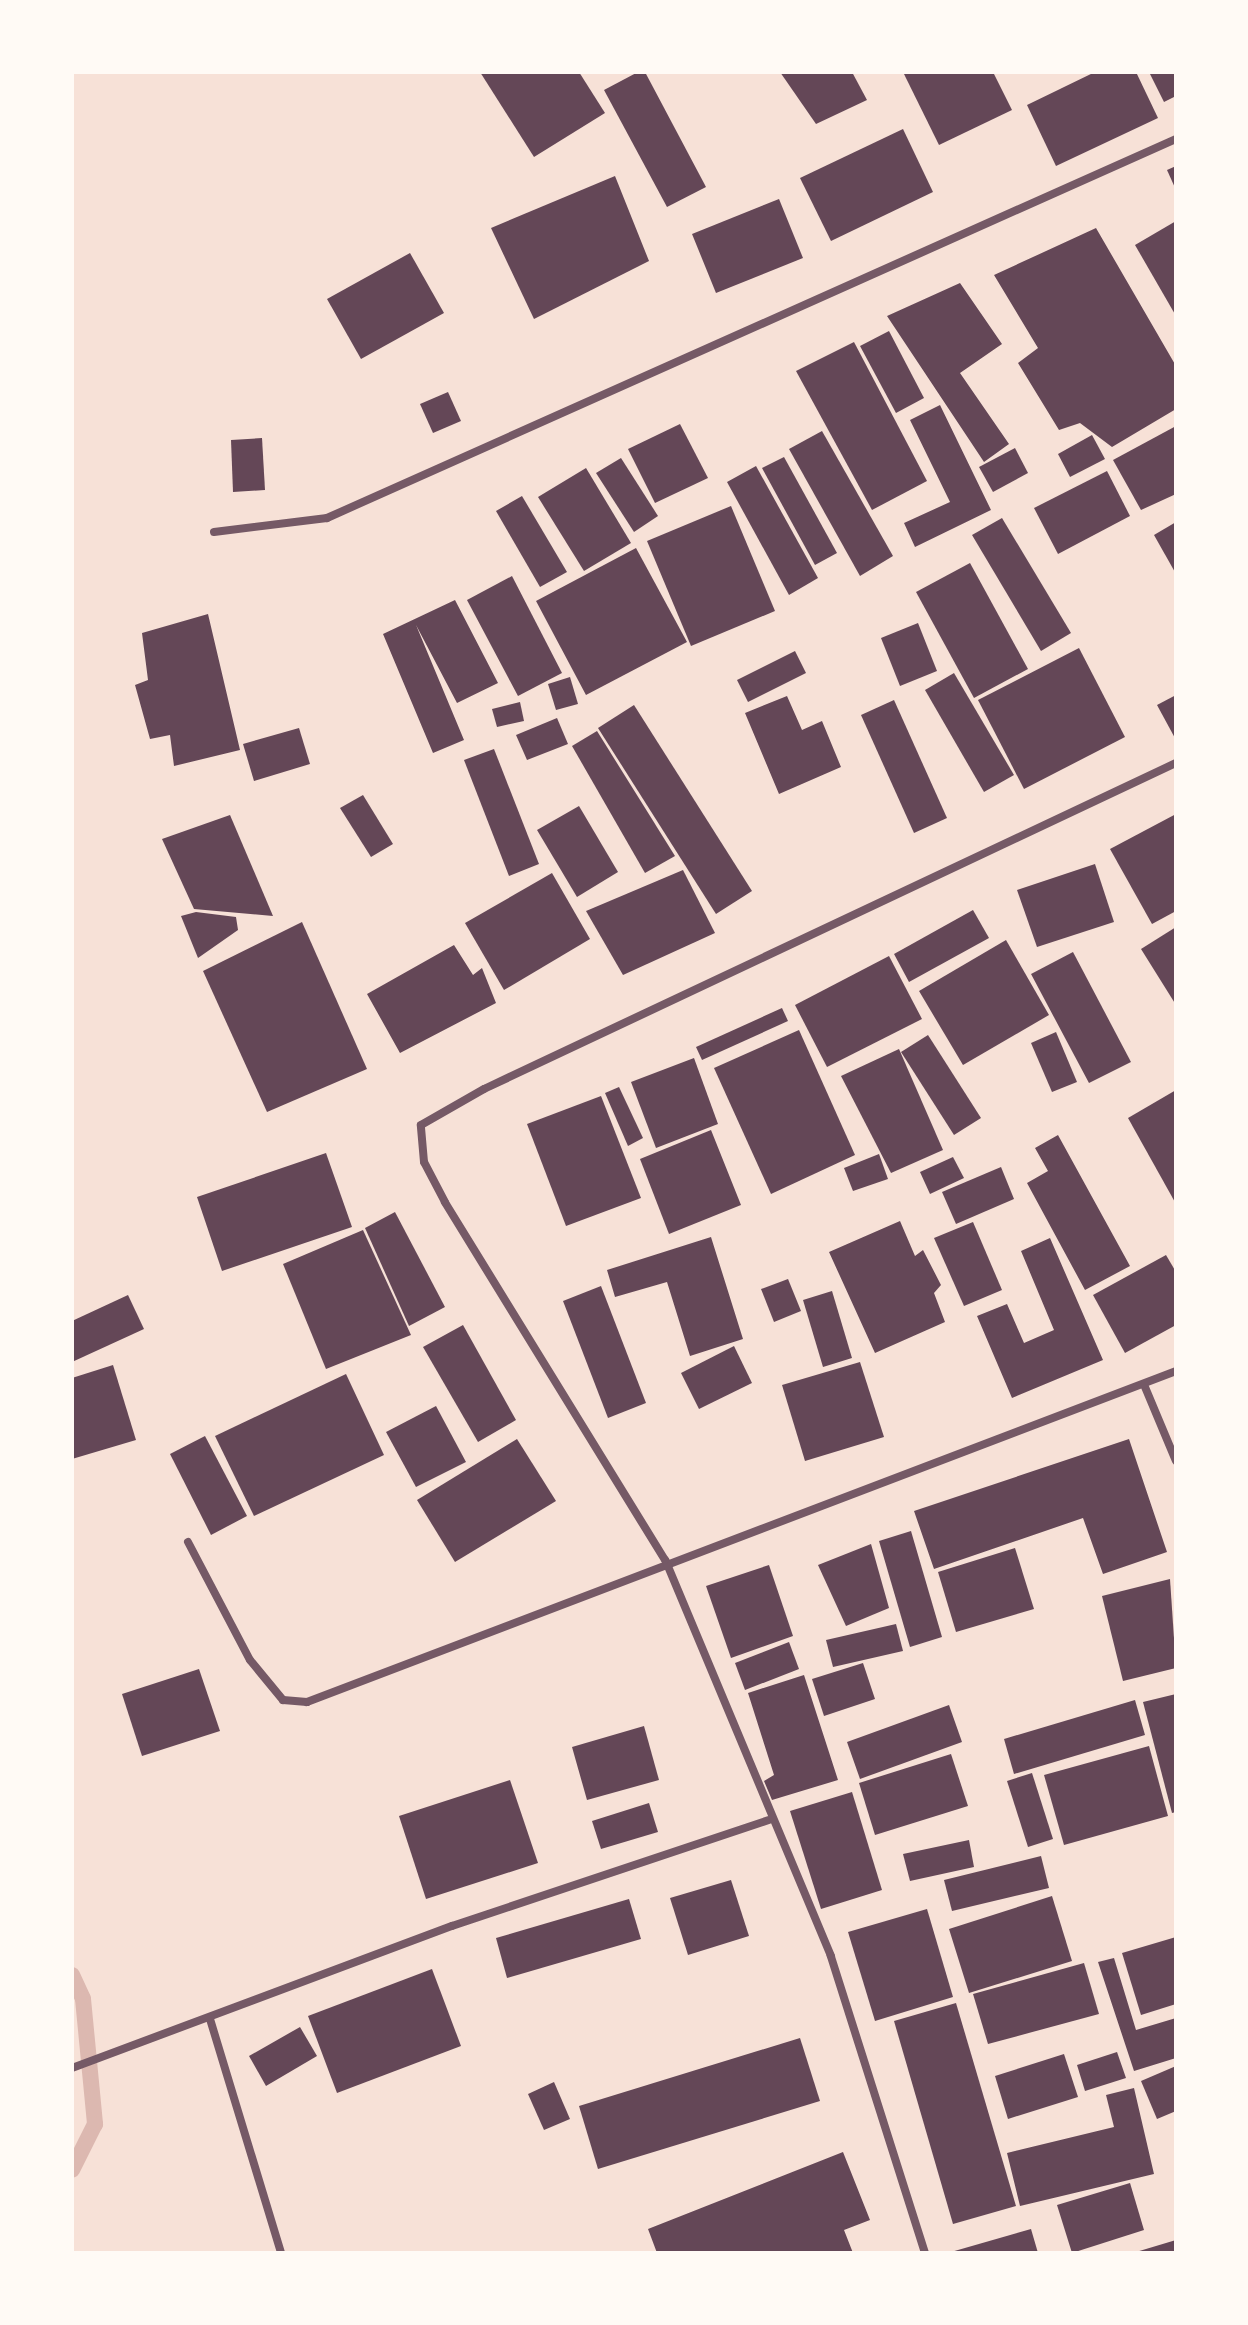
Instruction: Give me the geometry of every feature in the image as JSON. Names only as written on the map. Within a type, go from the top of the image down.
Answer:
[{"type":"street","points":[[214,532],[327,518],[1176,139]]},
{"type":"street","points":[[925,2253],[831,1956],[769,1820],[665,1560],[445,1202],[424,1162],[421,1125],[484,1089],[1176,763]]},
{"type":"street","points":[[188,1542],[250,1660],[283,1700],[307,1702],[665,1560],[1145,1387],[1176,1371]]},
{"type":"street","points":[[1145,1387],[1176,1461]]},
{"type":"street","points":[[72,2068],[148,2043],[452,1926],[769,1820]]},
{"type":"street","points":[[210,2019],[281,2253]]},
{"type":"building","points":[[480,72],[579,72],[605,113],[534,157]]},
{"type":"building","points":[[638,72],[645,72],[706,187],[667,207],[604,90]]},
{"type":"building","points":[[780,72],[852,72],[867,100],[816,124]]},
{"type":"building","points":[[903,72],[993,72],[1012,110],[939,145]]},
{"type":"building","points":[[1095,72],[1136,72],[1158,118],[1056,166],[1027,105]]},
{"type":"building","points":[[1149,72],[1176,72],[1176,96],[1164,102]]},
{"type":"building","points":[[903,129],[933,192],[831,241],[800,178]]},
{"type":"building","points":[[1176,166],[1176,190],[1167,170]]},
{"type":"building","points":[[615,176],[649,261],[534,319],[491,228]]},
{"type":"building","points":[[779,199],[803,258],[716,293],[692,234]]},
{"type":"building","points":[[1176,221],[1176,316],[1135,245]]},
{"type":"building","points":[[1096,228],[1176,366],[1176,409],[1112,447],[1080,423],[1059,430],[1018,363],[1038,348],[994,275]]},
{"type":"building","points":[[410,253],[444,313],[361,359],[327,299]]},
{"type":"building","points":[[960,283],[1002,344],[960,373],[1009,444],[984,462],[887,316]]},
{"type":"building","points":[[889,331],[924,398],[896,413],[860,346]]},
{"type":"building","points":[[854,342],[927,481],[872,510],[796,371]]},
{"type":"building","points":[[448,392],[461,421],[433,433],[420,404]]},
{"type":"building","points":[[940,405],[991,510],[915,547],[904,523],[950,502],[910,420]]},
{"type":"building","points":[[680,424],[708,478],[655,503],[628,449]]},
{"type":"building","points":[[1176,426],[1176,494],[1141,510],[1113,460]]},
{"type":"building","points":[[822,431],[893,556],[860,576],[789,449]]},
{"type":"building","points":[[1092,435],[1105,459],[1070,477],[1058,454]]},
{"type":"building","points":[[262,438],[265,490],[233,492],[231,440]]},
{"type":"building","points":[[1015,448],[1028,473],[993,492],[979,467]]},
{"type":"building","points":[[784,457],[837,553],[815,565],[762,468]]},
{"type":"building","points":[[621,458],[658,516],[634,532],[596,473]]},
{"type":"building","points":[[756,466],[818,578],[789,595],[727,482]]},
{"type":"building","points":[[586,468],[631,543],[584,571],[538,497]]},
{"type":"building","points":[[1107,471],[1130,516],[1058,554],[1034,508]]},
{"type":"building","points":[[522,496],[567,572],[540,587],[496,511]]},
{"type":"building","points":[[731,506],[775,611],[691,646],[647,541]]},
{"type":"building","points":[[1002,518],[1071,633],[1041,651],[972,535]]},
{"type":"building","points":[[1176,522],[1176,574],[1154,535]]},
{"type":"building","points":[[636,548],[687,642],[586,695],[536,601]]},
{"type":"building","points":[[970,563],[1028,669],[974,698],[916,592]]},
{"type":"building","points":[[512,576],[562,673],[518,696],[467,600]]},
{"type":"building","points":[[455,600],[498,683],[457,703],[416,625],[464,740],[433,753],[383,634]]},
{"type":"building","points":[[208,614],[240,750],[174,766],[170,735],[150,739],[135,685],[148,680],[142,633]]},
{"type":"building","points":[[918,623],[937,671],[900,686],[881,638]]},
{"type":"building","points":[[1079,648],[1125,737],[1024,789],[978,700]]},
{"type":"building","points":[[795,651],[806,673],[748,702],[737,680]]},
{"type":"building","points":[[954,673],[1014,775],[984,792],[925,690]]},
{"type":"building","points":[[570,677],[578,704],[556,710],[548,684]]},
{"type":"building","points":[[1176,695],[1176,740],[1157,705]]},
{"type":"building","points":[[787,696],[802,730],[822,721],[841,767],[779,794],[745,713]]},
{"type":"building","points":[[894,700],[947,818],[914,833],[861,715]]},
{"type":"building","points":[[520,702],[524,721],[497,727],[492,709]]},
{"type":"building","points":[[634,705],[752,891],[716,914],[598,728]]},
{"type":"building","points":[[557,718],[568,744],[527,760],[516,735]]},
{"type":"building","points":[[299,728],[310,764],[254,781],[243,744]]},
{"type":"building","points":[[597,731],[675,856],[645,873],[572,746]]},
{"type":"building","points":[[494,749],[539,864],[509,876],[464,760]]},
{"type":"building","points":[[363,795],[393,844],[371,857],[340,808]]},
{"type":"building","points":[[579,806],[618,872],[577,897],[537,830]]},
{"type":"building","points":[[1176,814],[1176,911],[1152,924],[1110,849]]},
{"type":"building","points":[[230,815],[273,916],[194,909],[162,839]]},
{"type":"building","points":[[1095,864],[1114,922],[1037,947],[1017,890]]},
{"type":"building","points":[[683,870],[715,933],[623,975],[586,911]]},
{"type":"building","points":[[552,873],[590,939],[504,990],[465,923]]},
{"type":"building","points":[[973,910],[989,938],[909,982],[894,954]]},
{"type":"building","points":[[196,912],[236,917],[238,930],[198,958],[181,916]]},
{"type":"building","points":[[302,922],[367,1069],[267,1112],[203,971]]},
{"type":"building","points":[[1176,927],[1176,1005],[1141,949]]},
{"type":"building","points":[[1006,940],[1049,1015],[963,1065],[919,991]]},
{"type":"building","points":[[454,945],[473,975],[482,968],[496,1003],[400,1053],[367,994]]},
{"type":"building","points":[[1073,952],[1131,1062],[1089,1083],[1031,974]]},
{"type":"building","points":[[889,956],[922,1019],[827,1067],[795,1005]]},
{"type":"building","points":[[782,1008],[788,1021],[702,1060],[696,1047]]},
{"type":"building","points":[[799,1030],[855,1155],[771,1194],[714,1068]]},
{"type":"building","points":[[1056,1032],[1077,1082],[1052,1092],[1031,1043]]},
{"type":"building","points":[[928,1035],[981,1118],[954,1135],[901,1052]]},
{"type":"building","points":[[899,1049],[943,1150],[891,1173],[841,1076]]},
{"type":"building","points":[[694,1058],[718,1124],[656,1148],[631,1082]]},
{"type":"building","points":[[619,1087],[643,1138],[628,1146],[605,1093]]},
{"type":"building","points":[[1176,1090],[1176,1204],[1128,1118]]},
{"type":"building","points":[[601,1096],[641,1198],[566,1226],[527,1124]]},
{"type":"building","points":[[711,1130],[741,1205],[669,1234],[640,1159]]},
{"type":"building","points":[[1058,1135],[1130,1266],[1085,1290],[1027,1183],[1048,1171],[1035,1148]]},
{"type":"building","points":[[326,1153],[352,1227],[222,1271],[197,1197]]},
{"type":"building","points":[[879,1154],[888,1179],[853,1191],[844,1168]]},
{"type":"building","points":[[953,1157],[964,1178],[930,1194],[920,1172]]},
{"type":"building","points":[[1001,1167],[1014,1199],[956,1224],[942,1192]]},
{"type":"building","points":[[395,1212],[445,1307],[409,1326],[365,1228]]},
{"type":"building","points":[[900,1221],[915,1256],[923,1250],[941,1285],[934,1293],[945,1322],[875,1353],[829,1252]]},
{"type":"building","points":[[973,1222],[1002,1290],[964,1306],[934,1238]]},
{"type":"building","points":[[363,1230],[411,1335],[326,1369],[283,1264]]},
{"type":"building","points":[[711,1237],[743,1339],[690,1356],[667,1282],[615,1297],[607,1270]]},
{"type":"building","points":[[1050,1238],[1103,1360],[1012,1398],[977,1316],[1007,1304],[1024,1343],[1054,1330],[1021,1251]]},
{"type":"building","points":[[1166,1255],[1176,1272],[1176,1325],[1125,1353],[1093,1295]]},
{"type":"building","points":[[788,1279],[801,1311],[774,1322],[761,1289]]},
{"type":"building","points":[[601,1286],[646,1403],[608,1418],[563,1301]]},
{"type":"building","points":[[832,1291],[852,1358],[823,1367],[803,1300]]},
{"type":"building","points":[[128,1295],[144,1329],[72,1362],[72,1321]]},
{"type":"building","points":[[463,1325],[516,1420],[478,1442],[423,1347]]},
{"type":"building","points":[[734,1346],[752,1383],[699,1409],[681,1373]]},
{"type":"building","points":[[860,1362],[884,1437],[805,1461],[782,1385]]},
{"type":"building","points":[[113,1365],[136,1440],[72,1459],[72,1378]]},
{"type":"building","points":[[346,1374],[384,1455],[254,1516],[215,1436]]},
{"type":"building","points":[[436,1406],[466,1462],[416,1487],[386,1432]]},
{"type":"building","points":[[205,1436],[247,1516],[211,1535],[170,1454]]},
{"type":"building","points":[[517,1439],[556,1501],[455,1562],[417,1500]]},
{"type":"building","points":[[1129,1439],[1167,1552],[1103,1574],[1083,1518],[934,1569],[914,1511]]},
{"type":"building","points":[[911,1531],[942,1637],[910,1647],[879,1541]]},
{"type":"building","points":[[871,1544],[889,1608],[846,1626],[818,1565]]},
{"type":"building","points":[[1015,1548],[1034,1609],[956,1632],[938,1572]]},
{"type":"building","points":[[769,1565],[793,1636],[731,1658],[706,1586]]},
{"type":"building","points":[[1170,1579],[1176,1668],[1123,1681],[1102,1596]]},
{"type":"building","points":[[896,1624],[903,1651],[833,1667],[826,1640]]},
{"type":"building","points":[[789,1642],[799,1669],[745,1690],[735,1663]]},
{"type":"building","points":[[863,1663],[875,1699],[824,1716],[812,1679]]},
{"type":"building","points":[[199,1669],[220,1731],[142,1756],[122,1694]]},
{"type":"building","points":[[804,1675],[838,1780],[772,1800],[764,1781],[774,1775],[748,1693]]},
{"type":"building","points":[[1176,1694],[1176,1812],[1172,1813],[1143,1702]]},
{"type":"building","points":[[1135,1700],[1145,1735],[1014,1774],[1004,1739]]},
{"type":"building","points":[[949,1705],[962,1742],[860,1779],[847,1742]]},
{"type":"building","points":[[644,1726],[659,1780],[587,1800],[572,1747]]},
{"type":"building","points":[[1149,1746],[1168,1816],[1064,1845],[1044,1775]]},
{"type":"building","points":[[951,1754],[968,1806],[875,1835],[859,1783]]},
{"type":"building","points":[[1032,1773],[1053,1839],[1028,1847],[1007,1781]]},
{"type":"building","points":[[510,1780],[538,1863],[426,1899],[399,1816]]},
{"type":"building","points":[[852,1792],[882,1890],[821,1909],[790,1811]]},
{"type":"building","points":[[649,1803],[658,1832],[601,1849],[592,1821]]},
{"type":"building","points":[[969,1840],[974,1867],[910,1881],[903,1854]]},
{"type":"building","points":[[1041,1856],[1049,1888],[952,1911],[944,1880]]},
{"type":"building","points":[[731,1880],[749,1936],[688,1955],[670,1898]]},
{"type":"building","points":[[1052,1896],[1072,1961],[969,1993],[949,1929]]},
{"type":"building","points":[[629,1899],[641,1939],[507,1978],[496,1938]]},
{"type":"building","points":[[927,1909],[953,1997],[875,2021],[848,1932]]},
{"type":"building","points":[[1176,1937],[1176,2004],[1141,2015],[1122,1953]]},
{"type":"building","points":[[1114,1958],[1136,2030],[1176,2018],[1176,2058],[1134,2071],[1098,1962]]},
{"type":"building","points":[[1084,1963],[1099,2014],[988,2044],[973,1994]]},
{"type":"building","points":[[432,1969],[461,2046],[337,2093],[308,2016]]},
{"type":"building","points":[[956,2003],[1016,2206],[953,2224],[894,2021]]},
{"type":"building","points":[[300,2027],[317,2056],[266,2086],[249,2056]]},
{"type":"building","points":[[800,2038],[820,2101],[598,2169],[579,2106]]},
{"type":"building","points":[[1117,2052],[1126,2078],[1085,2091],[1077,2065]]},
{"type":"building","points":[[1064,2054],[1078,2097],[1008,2119],[995,2076]]},
{"type":"building","points":[[1176,2066],[1176,2111],[1157,2119],[1141,2081]]},
{"type":"building","points":[[554,2082],[570,2119],[544,2130],[528,2094]]},
{"type":"building","points":[[1134,2088],[1154,2174],[1020,2206],[1007,2153],[1114,2127],[1106,2095]]},
{"type":"building","points":[[843,2152],[870,2220],[844,2230],[853,2253],[657,2253],[648,2229]]},
{"type":"building","points":[[1130,2183],[1144,2230],[1072,2253],[1057,2205]]},
{"type":"building","points":[[1031,2229],[1038,2253],[951,2253],[951,2252]]},
{"type":"building","points":[[1176,2240],[1176,2253],[1136,2253],[1136,2252]]},
{"type":"waterway","points":[[72,1975],[83,1999],[95,2124],[72,2170]]}]
